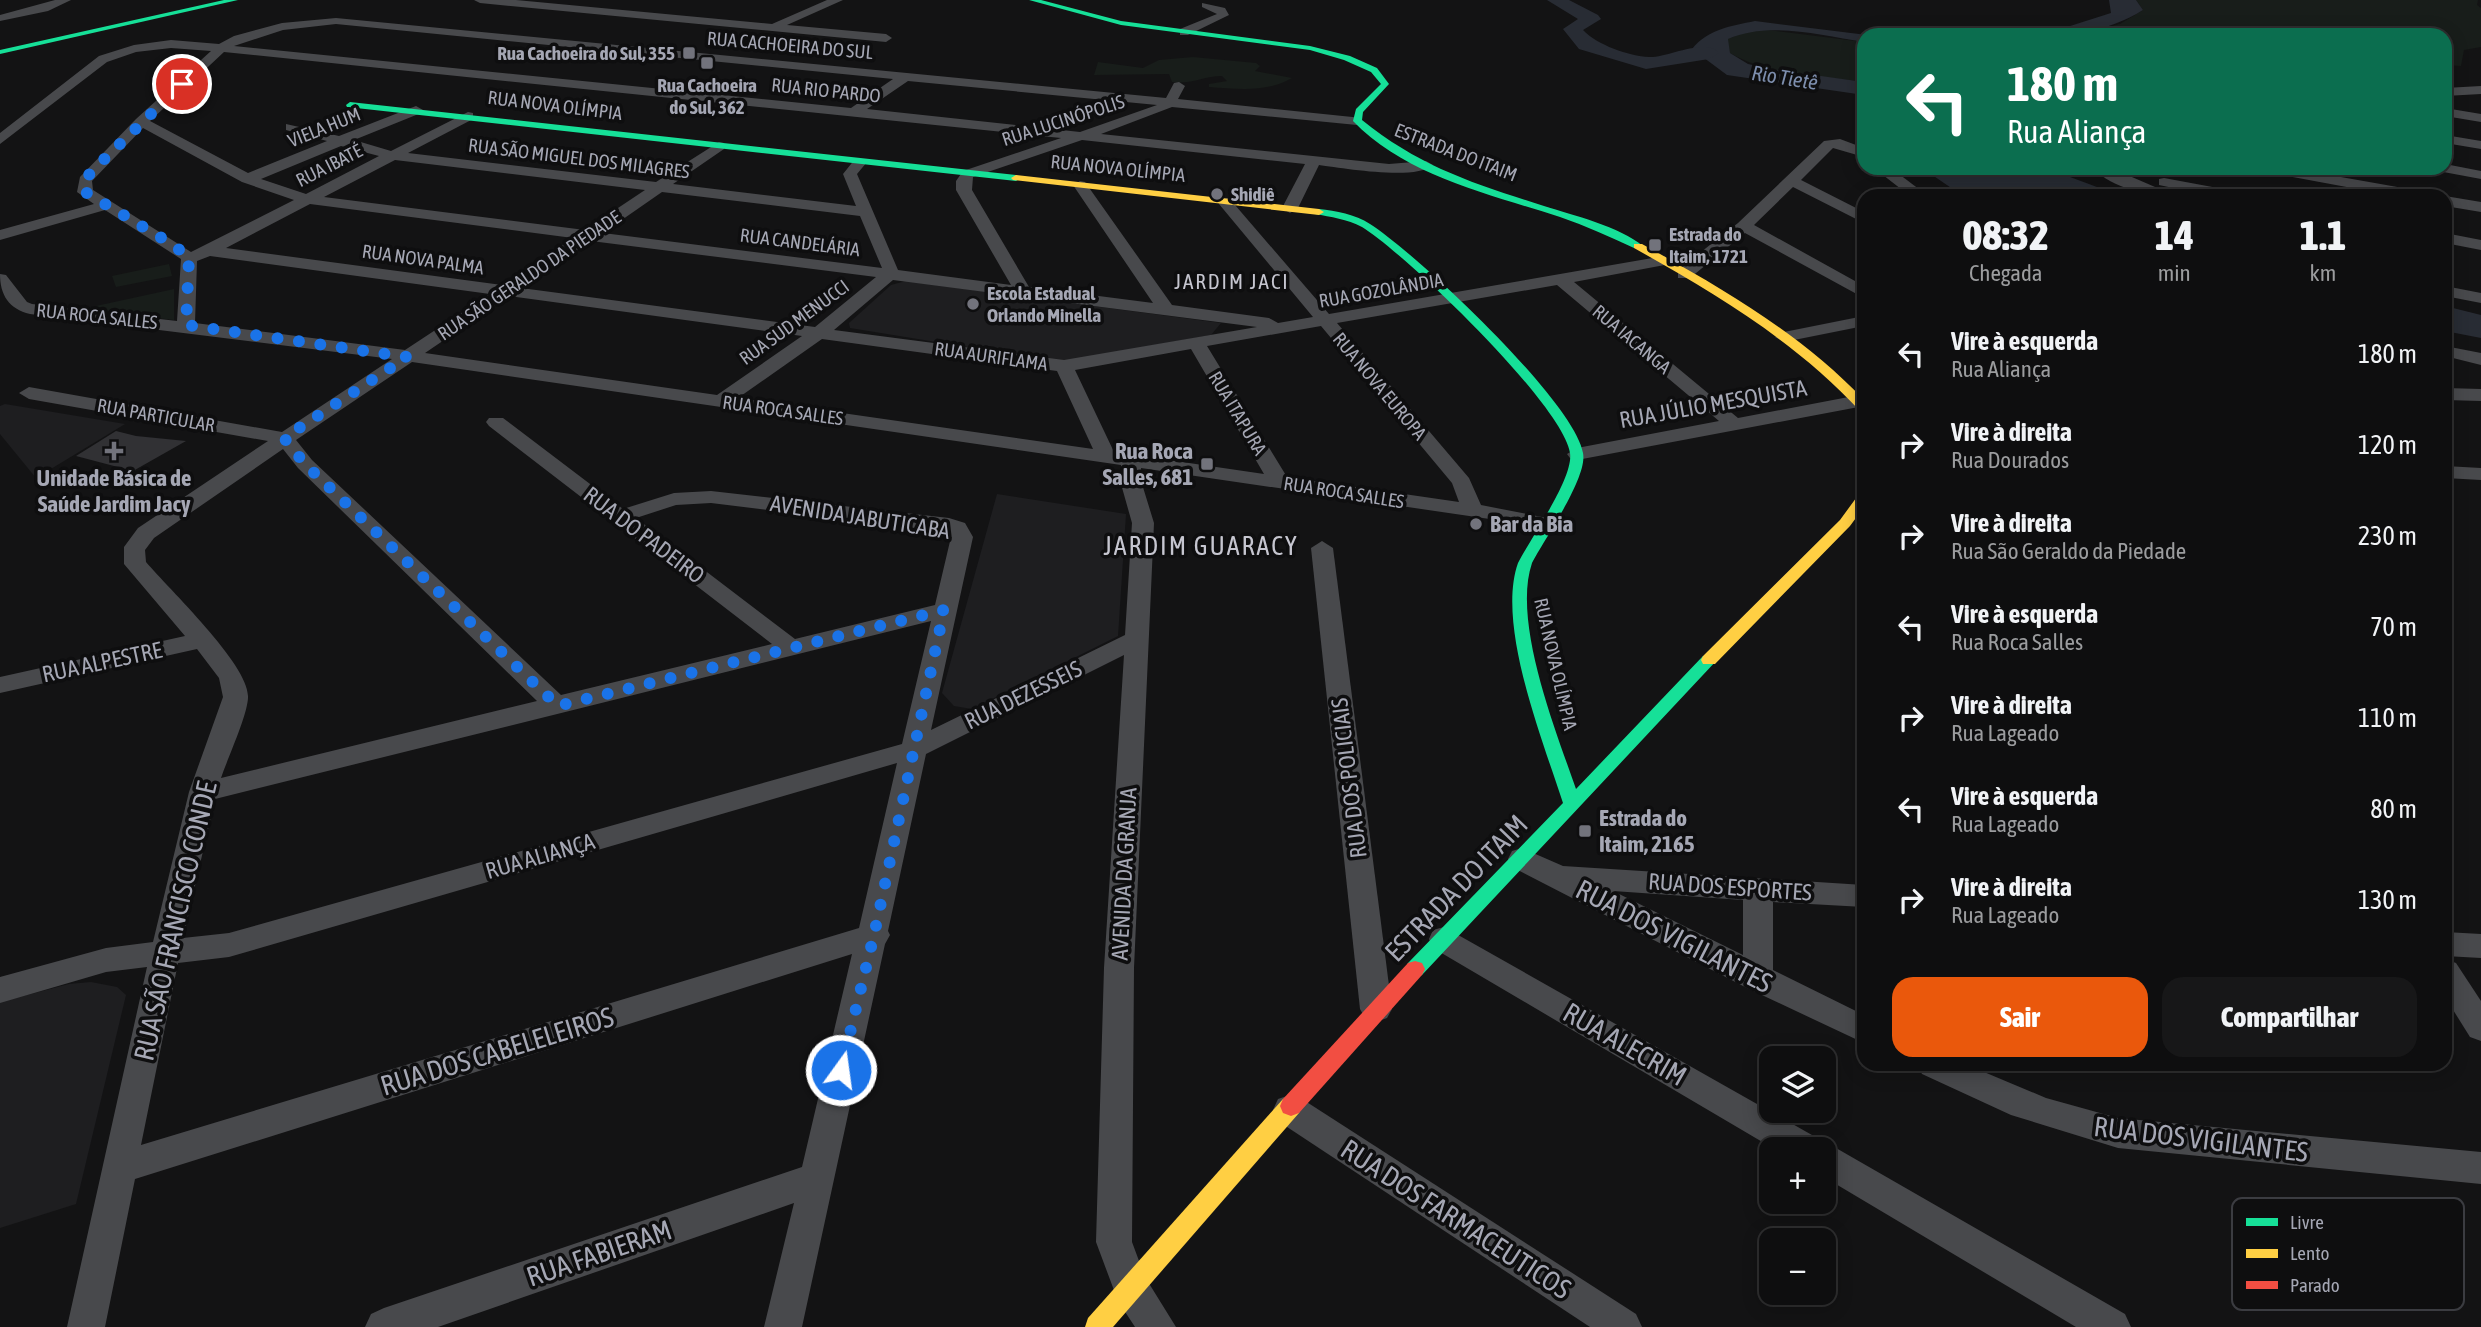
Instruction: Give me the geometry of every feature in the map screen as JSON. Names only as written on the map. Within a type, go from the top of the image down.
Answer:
[{"type":"main road","points":[[0,41],[183,0]]},
{"type":"main road","points":[[0,52],[234,0]]},
{"type":"main road","name":"ESTRADA DO ITAIM","points":[[1033,0],[1122,23],[1339,55],[1381,73],[1385,84],[1359,111],[1357,121],[1379,144],[1426,165],[1612,233],[1664,261],[1784,337],[1831,373],[1857,401]]},
{"type":"main road","name":"RUA NOVA OLÍMPIA","points":[[350,105],[416,110],[860,162],[1290,208],[1336,215],[1365,225],[1394,247],[1449,299],[1537,390],[1564,423],[1577,454],[1566,485],[1530,549],[1518,596],[1528,650],[1572,804]]},
{"type":"main road","name":"ESTRADA DO ITAIM","points":[[1097,1327],[1376,1009],[1845,523],[1857,506]]},
{"type":"street","points":[[0,18],[44,9],[65,0]]},
{"type":"street","points":[[480,0],[680,19],[716,27],[770,28],[886,38]]},
{"type":"street","points":[[555,7],[584,0]]},
{"type":"street","points":[[770,28],[837,0]]},
{"type":"street","points":[[795,2],[820,9]]},
{"type":"street","points":[[1184,32],[1220,18],[1223,12],[1206,5]]},
{"type":"street","points":[[680,19],[687,14],[688,6]]},
{"type":"street","points":[[1220,18],[1252,41]]},
{"type":"street","name":"RUA CACHOEIRA DO SUL","points":[[223,47],[237,39],[270,29],[308,22],[336,21],[1357,121]]},
{"type":"street","name":"RUA RIO PARDO","points":[[0,140],[103,59],[162,44],[223,47],[1400,169],[1426,165]]},
{"type":"street","points":[[186,325],[189,258],[175,246],[85,192],[85,180],[141,122],[223,47]]},
{"type":"street","points":[[621,88],[678,54]]},
{"type":"street","points":[[854,112],[906,76]]},
{"type":"street","points":[[1170,102],[1180,86]]},
{"type":"street","points":[[2452,92],[2481,90]]},
{"type":"street","name":"RUA LUCINÓPOLIS","points":[[968,174],[1163,108],[1170,102]]},
{"type":"street","name":"VIELA HUM","points":[[247,180],[416,110]]},
{"type":"street","points":[[2452,114],[2481,118]]},
{"type":"street","name":"RUA IBATÉ","points":[[209,251],[468,116]]},
{"type":"street","name":"RUA CANDELÁRIA","points":[[141,122],[247,180],[305,199],[1290,326]]},
{"type":"street","name":"RUA SÃO MIGUEL DOS MILAGRES","points":[[291,127],[390,155],[865,212]]},
{"type":"street","points":[[2452,139],[2481,145]]},
{"type":"street","points":[[1684,274],[1744,226],[1831,143],[1857,150]]},
{"type":"street","name":"RUA SÃO GERALDO DA PIEDADE","points":[[133,550],[146,533],[249,461],[587,237],[719,146]]},
{"type":"street","points":[[1290,208],[1314,160]]},
{"type":"street","points":[[860,162],[850,174],[890,267],[890,274]]},
{"type":"street","points":[[2452,170],[2481,175]]},
{"type":"street","points":[[968,174],[963,181],[964,190],[1023,291]]},
{"type":"street","points":[[1891,175],[1910,189]]},
{"type":"street","points":[[2114,175],[2132,185],[2166,189]]},
{"type":"street","points":[[2298,175],[2362,189]]},
{"type":"street","points":[[1792,181],[1857,214]]},
{"type":"street","points":[[1080,185],[1165,308]]},
{"type":"street","name":"RUA NOVA EUROPA","points":[[1224,201],[1462,482],[1473,512]]},
{"type":"street","points":[[2452,202],[2481,207]]},
{"type":"street","points":[[0,235],[106,205]]},
{"type":"street","points":[[1744,226],[1857,289]]},
{"type":"street","points":[[2452,239],[2481,245]]},
{"type":"street","name":"RUA NOVA PALMA","points":[[189,258],[209,251],[820,332]]},
{"type":"street","name":"RUA GOZOLÂNDIA","points":[[1064,366],[1664,261]]},
{"type":"street","name":"RUA SUD MENUCCI","points":[[721,401],[820,332],[890,274]]},
{"type":"street","name":"RUA ROCA SALLES","points":[[0,279],[21,306],[186,325],[721,401],[1518,517],[1544,524]]},
{"type":"street","name":"RUA IACANGA","points":[[1562,280],[1735,425]]},
{"type":"street","points":[[2452,281],[2481,287]]},
{"type":"street","points":[[2452,292],[2481,298]]},
{"type":"street","points":[[1784,337],[1857,322]]},
{"type":"street","name":"RUA AURIFLAMA","points":[[820,332],[1064,366],[1119,458]]},
{"type":"street","name":"RUA ITAPURA","points":[[1196,343],[1280,482]]},
{"type":"street","points":[[2452,353],[2481,359]]},
{"type":"street","name":"RUA PARTICULAR","points":[[29,393],[284,438]]},
{"type":"street","points":[[2452,394],[2481,395]]},
{"type":"street","name":"RUA JÚLIO MESQUISTA","points":[[1577,454],[1857,406]]},
{"type":"street","name":"RUA DO PADEIRO","points":[[496,422],[792,648]]},
{"type":"street","points":[[284,438],[305,464],[558,706]]},
{"type":"street","name":"AVENIDA DA GRANJA","points":[[1119,458],[1141,503],[1143,523],[1119,968],[1114,1242],[1131,1288],[1157,1327]]},
{"type":"street","points":[[249,461],[305,464]]},
{"type":"street","points":[[2452,472],[2481,474]]},
{"type":"street","name":"AVENIDA JABUTICABA","points":[[619,517],[674,499],[702,497],[954,527],[962,537],[912,750],[874,935],[815,1179],[783,1327]]},
{"type":"street","name":"RUA DOS POLICIAIS","points":[[1322,548],[1376,1009]]},
{"type":"street","name":"RUA SÃO FRANCISCO CONDE","points":[[86,1327],[165,953],[203,792],[236,697],[231,678],[204,640],[135,564],[133,550]]},
{"type":"street","points":[[203,792],[944,610]]},
{"type":"street","name":"RUA ALPESTRE","points":[[0,685],[204,640]]},
{"type":"street","name":"RUA DEZESSEIS","points":[[912,750],[1135,640]]},
{"type":"street","name":"RUA ALIANÇA","points":[[0,990],[106,960],[229,944],[912,750]]},
{"type":"street","name":"RUA DOS VIGILANTES","points":[[1522,859],[1857,1027]]},
{"type":"street","name":"RUA DOS ESPORTES","points":[[1554,877],[1758,887],[1857,895]]},
{"type":"street","points":[[1758,887],[1758,979]]},
{"type":"street","name":"RUA DOS CABELELEIROS","points":[[119,1168],[874,935]]},
{"type":"street","name":"RUA ALECRIM","points":[[1444,939],[1785,1137]]},
{"type":"street","points":[[2452,944],[2481,946]]},
{"type":"street","points":[[2452,983],[2481,1027]]},
{"type":"street","name":"RUA DOS VIGILANTES","points":[[1947,1071],[1996,1095],[2062,1121],[2119,1133],[2481,1168]]},
{"type":"street","name":"RUA DOS FARMACEUTICOS","points":[[1290,1110],[1623,1327]]},
{"type":"street","points":[[1836,1166],[2112,1327]]},
{"type":"street","name":"RUA FABIERAM","points":[[384,1327],[815,1179]]},
{"type":"shaded area","points":[[2136,0],[2478,0],[2477,5],[2481,8],[2481,47],[2464,50],[2461,66],[2452,65],[2452,28],[2104,28],[2120,24],[2143,10]]},
{"type":"shaded area","points":[[1768,30],[1857,41],[1857,81],[1778,70],[1745,61],[1730,53],[1727,39],[1747,32]]},
{"type":"shaded area","points":[[1193,57],[1256,63],[1260,66],[1255,71],[1292,78],[1272,86],[1241,89],[1209,87],[1209,84],[1227,81],[1222,76],[1179,83],[1172,82],[1169,74],[1094,75],[1098,62],[1143,68],[1159,60]]},
{"type":"shaded area","points":[[169,264],[172,276],[116,287],[112,276]]},
{"type":"shaded area","name":"Escola Estadual Orlando Minella","points":[[906,281],[1221,323],[1211,335],[1059,362],[850,328],[849,323],[891,285]]},
{"type":"shaded area","points":[[174,289],[174,320],[82,309]]},
{"type":"shaded area","points":[[5,404],[125,424],[36,478],[0,434],[0,406]]},
{"type":"shaded area","points":[[997,494],[1126,514],[1118,636],[972,709],[954,706],[942,693]]},
{"type":"shaded area","points":[[91,982],[117,987],[126,995],[76,1204],[0,1228],[0,1002],[69,984]]},
{"type":"water","points":[[2109,0],[2136,0],[2143,10],[2100,28],[2056,28],[2067,27],[2111,13]]},
{"type":"water","name":"Rio Tietê","points":[[1755,21],[1857,34],[1857,41],[1777,30],[1728,39],[1730,53],[1748,64],[1857,81],[1857,94],[1727,75],[1692,49],[1705,37],[1729,27]]},
{"type":"water","points":[[1932,175],[2065,175],[2102,189],[1953,189]]},
{"type":"water","points":[[2452,308],[2481,315],[2481,338],[2452,332]]},
{"type":"building","name":"Unidade Básica de Saúde Jardim Jacy","points":[[116,431],[136,436],[186,441],[133,471],[76,456]]},
{"type":"waterway","points":[[1556,0],[1592,19],[1572,29],[1586,45],[1646,63],[1667,62],[1677,56],[1709,53]]},
{"type":"traffic: fast","points":[[0,52],[234,0]]},
{"type":"traffic: fast","points":[[1033,0],[1121,23],[1310,48],[1347,58],[1374,70],[1385,84],[1359,111],[1357,121],[1387,145],[1455,180],[1567,216],[1638,246]]},
{"type":"traffic: fast","points":[[350,105],[1016,178]]},
{"type":"traffic: fast","points":[[1319,212],[1343,216],[1365,225],[1415,264],[1518,367],[1547,401],[1567,431],[1577,453],[1571,480],[1525,563],[1520,578],[1519,599],[1536,690],[1572,804]]},
{"type":"traffic: fast","points":[[1415,969],[1709,660]]},
{"type":"traffic: slow","points":[[1016,178],[1319,212]]},
{"type":"traffic: slow","points":[[1638,246],[1728,298],[1788,338],[1857,401]]},
{"type":"traffic: slow","points":[[1709,660],[1845,523],[1857,507]]},
{"type":"traffic: slow","points":[[1097,1327],[1291,1106]]},
{"type":"traffic: jam","points":[[1291,1106],[1415,969]]},
{"type":"place","name":"Rua Cachoeira do Sul, 355","points":[[689,53]]},
{"type":"place","name":"Rua Cachoeira do Sul, 362","points":[[707,63]]},
{"type":"place","name":"Shidiê","points":[[1217,194]]},
{"type":"place","name":"Estrada do Itaim, 1721","points":[[1655,245]]},
{"type":"place","name":"Escola Estadual Orlando Minella","points":[[973,304]]},
{"type":"place","name":"Unidade Básica de Saúde Jardim Jacy","points":[[114,451]]},
{"type":"place","name":"Rua Roca Salles, 681","points":[[1207,464]]},
{"type":"place","name":"Bar da Bia","points":[[1476,524]]},
{"type":"place","name":"Estrada do Itaim, 2165","points":[[1585,831]]},
{"type":"district","name":"JARDIM JACI","points":[[1232,281]]},
{"type":"district","name":"JARDIM GUARACY","points":[[1201,546]]},
{"type":"route","points":[[182,84],[90,173],[83,187],[85,192],[175,246],[189,258],[186,325],[407,357],[284,438],[305,464],[558,706],[944,610],[874,935],[841,1070]]}]
